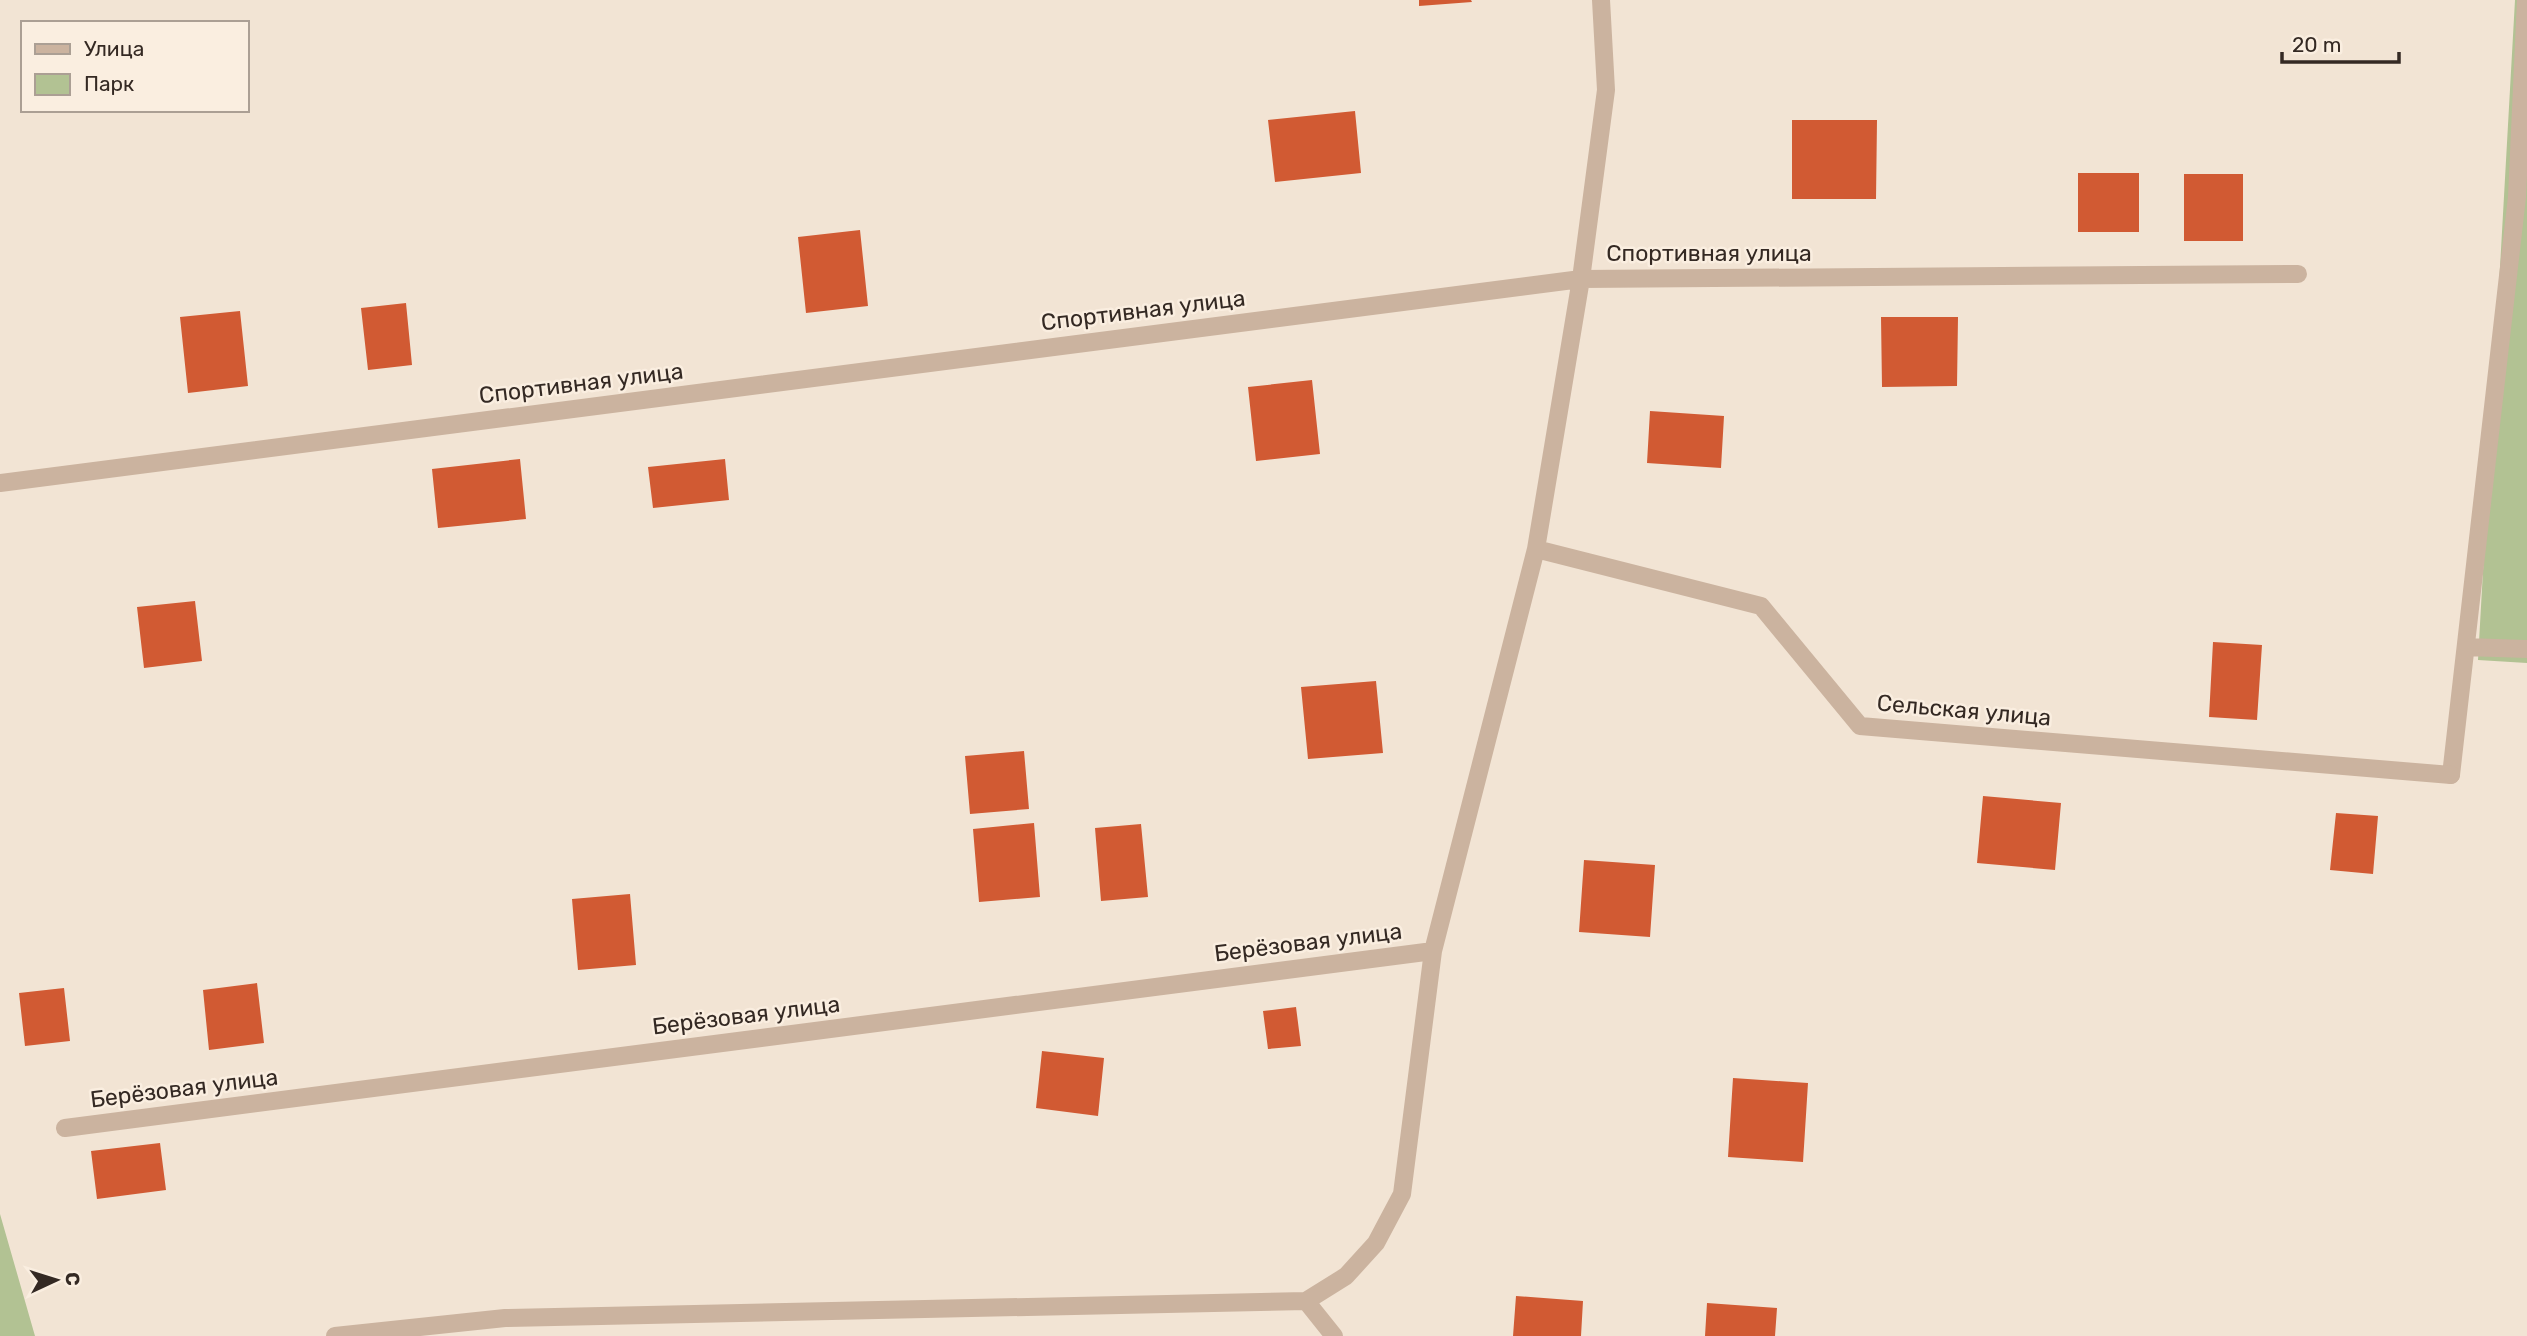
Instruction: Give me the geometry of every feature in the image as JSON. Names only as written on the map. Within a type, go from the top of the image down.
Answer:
[{"type":"street","points":[[335,1336],[505,1318],[1306,1301],[1346,1276],[1377,1242],[1402,1194],[1433,951],[1536,549],[1581,279],[1606,90],[1601,0]]},
{"type":"street","points":[[2526,0],[2517,197],[2466,647],[2527,649]]},
{"type":"street","name":"Спортивная улица","points":[[0,483],[1581,279],[2298,274]]},
{"type":"street","name":"Сельская улица","points":[[1536,549],[1761,606],[1860,726],[2451,775],[2466,647]]},
{"type":"street","name":"Берёзовая улица","points":[[65,1128],[1433,951]]},
{"type":"street","points":[[1306,1301],[1334,1336]]},
{"type":"green space","points":[[2515,0],[2527,0],[2527,663],[2478,660]]},
{"type":"green space","points":[[0,1214],[35,1336],[0,1336]]},
{"type":"building","points":[[1419,0],[1471,0],[1472,2],[1419,6]]},
{"type":"building","points":[[1355,111],[1361,173],[1275,182],[1268,120]]},
{"type":"building","points":[[1792,120],[1877,120],[1876,199],[1792,199]]},
{"type":"building","points":[[2078,173],[2139,173],[2139,232],[2078,232]]},
{"type":"building","points":[[2184,174],[2243,174],[2243,241],[2184,241]]},
{"type":"building","points":[[860,230],[868,306],[806,313],[798,237]]},
{"type":"building","points":[[406,303],[412,365],[368,370],[361,308]]},
{"type":"building","points":[[240,311],[248,386],[188,393],[180,317]]},
{"type":"building","points":[[1881,317],[1958,317],[1957,386],[1882,387]]},
{"type":"building","points":[[1312,380],[1320,454],[1256,461],[1248,387]]},
{"type":"building","points":[[1650,411],[1724,416],[1721,468],[1647,463]]},
{"type":"building","points":[[520,459],[526,519],[438,528],[432,469]]},
{"type":"building","points":[[725,459],[729,500],[653,508],[648,467]]},
{"type":"building","points":[[195,601],[202,661],[144,668],[137,607]]},
{"type":"building","points":[[2213,642],[2262,645],[2257,720],[2209,717]]},
{"type":"building","points":[[1376,681],[1383,753],[1308,759],[1301,687]]},
{"type":"building","points":[[1024,751],[1029,809],[970,814],[965,756]]},
{"type":"building","points":[[1983,796],[2061,803],[2055,870],[1977,863]]},
{"type":"building","points":[[2336,813],[2378,816],[2373,874],[2330,870]]},
{"type":"building","points":[[1034,823],[1040,897],[979,902],[973,829]]},
{"type":"building","points":[[1141,824],[1148,897],[1101,901],[1095,828]]},
{"type":"building","points":[[1584,860],[1655,865],[1650,937],[1579,932]]},
{"type":"building","points":[[630,894],[636,965],[578,970],[572,899]]},
{"type":"building","points":[[257,983],[264,1043],[209,1050],[203,990]]},
{"type":"building","points":[[64,988],[70,1041],[25,1046],[19,993]]},
{"type":"building","points":[[1296,1007],[1301,1046],[1268,1049],[1263,1011]]},
{"type":"building","points":[[1042,1051],[1104,1058],[1098,1116],[1036,1108]]},
{"type":"building","points":[[1733,1078],[1808,1083],[1803,1162],[1728,1157]]},
{"type":"building","points":[[160,1143],[166,1190],[97,1199],[91,1151]]},
{"type":"building","points":[[1516,1296],[1583,1301],[1581,1336],[1513,1336]]},
{"type":"building","points":[[1707,1303],[1777,1308],[1775,1336],[1705,1336]]}]
